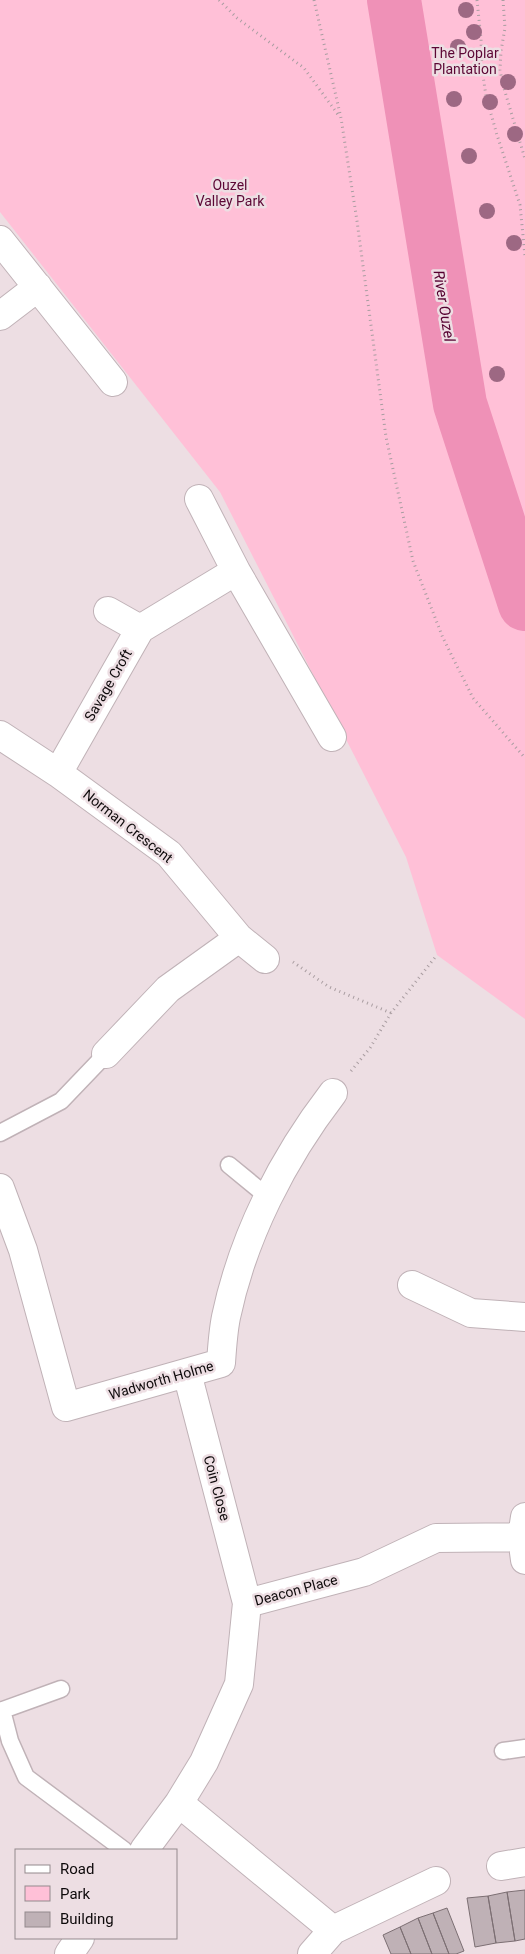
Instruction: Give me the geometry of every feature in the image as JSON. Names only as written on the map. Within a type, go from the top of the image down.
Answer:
[{"type":"street","points":[[0,240],[113,382]]},
{"type":"street","points":[[0,316],[38,287]]},
{"type":"street","points":[[199,499],[236,571],[332,737]]},
{"type":"street","points":[[108,610],[140,628],[236,571]]},
{"type":"street","name":"Savage Croft","points":[[58,773],[140,628]]},
{"type":"street","name":"Norman Crescent","points":[[0,734],[58,773],[169,854],[239,938],[265,958]]},
{"type":"street","points":[[106,1054],[168,989],[239,938]]},
{"type":"street","name":"Wadworth Holme","points":[[0,1188],[23,1250],[66,1407],[188,1373],[220,1362],[226,1318],[243,1258],[268,1197],[308,1126],[333,1093]]},
{"type":"street","points":[[412,1285],[471,1313],[525,1317]]},
{"type":"street","name":"Coin Close","points":[[188,1373],[247,1603]]},
{"type":"street","name":"Deacon Place","points":[[145,1849],[179,1803],[204,1762],[239,1684],[247,1603],[364,1572],[436,1538],[524,1538]]},
{"type":"street","points":[[179,1803],[333,1930]]},
{"type":"street","points":[[312,1954],[333,1930],[436,1881]]},
{"type":"street","points":[[69,1954],[79,1939]]},
{"type":"lane","points":[[0,1133],[62,1101],[106,1054]]},
{"type":"lane","points":[[229,1165],[268,1197]]},
{"type":"lane","points":[[61,1690],[1,1711],[10,1741],[26,1776],[123,1849]]},
{"type":"lane","points":[[503,1751],[525,1748]]},
{"type":"path","points":[[219,0],[237,18],[304,68],[341,118]]},
{"type":"path","points":[[314,0],[341,118],[386,437],[413,561],[443,638],[473,698],[525,758]]},
{"type":"path","points":[[477,0],[486,96],[497,136],[520,204],[525,256]]},
{"type":"path","points":[[503,0],[505,28],[500,70],[525,159]]},
{"type":"path","points":[[333,1093],[370,1048],[391,1013],[437,955]]},
{"type":"path","points":[[292,960],[329,987],[391,1013]]},
{"type":"green space","name":"Ouzel Valley Park","points":[[0,0],[525,0],[525,1019],[437,955],[406,857],[220,492],[0,212]]},
{"type":"building","points":[[525,1890],[525,1939],[515,1941],[507,1892]]},
{"type":"building","points":[[507,1892],[515,1941],[496,1943],[488,1896]]},
{"type":"building","points":[[488,1896],[496,1943],[475,1947],[467,1898]]},
{"type":"building","points":[[447,1908],[464,1951],[456,1954],[449,1954],[433,1913]]},
{"type":"building","points":[[433,1913],[449,1954],[432,1954],[418,1918]]},
{"type":"building","points":[[418,1918],[432,1954],[411,1954],[400,1927]]},
{"type":"building","points":[[400,1927],[411,1954],[391,1954],[383,1935]]},
{"type":"waterway","name":"River Ouzel","points":[[394,0],[460,404],[525,604]]},
{"type":"park label","name":"The Poplar Plantation","points":[[465,62]]}]
